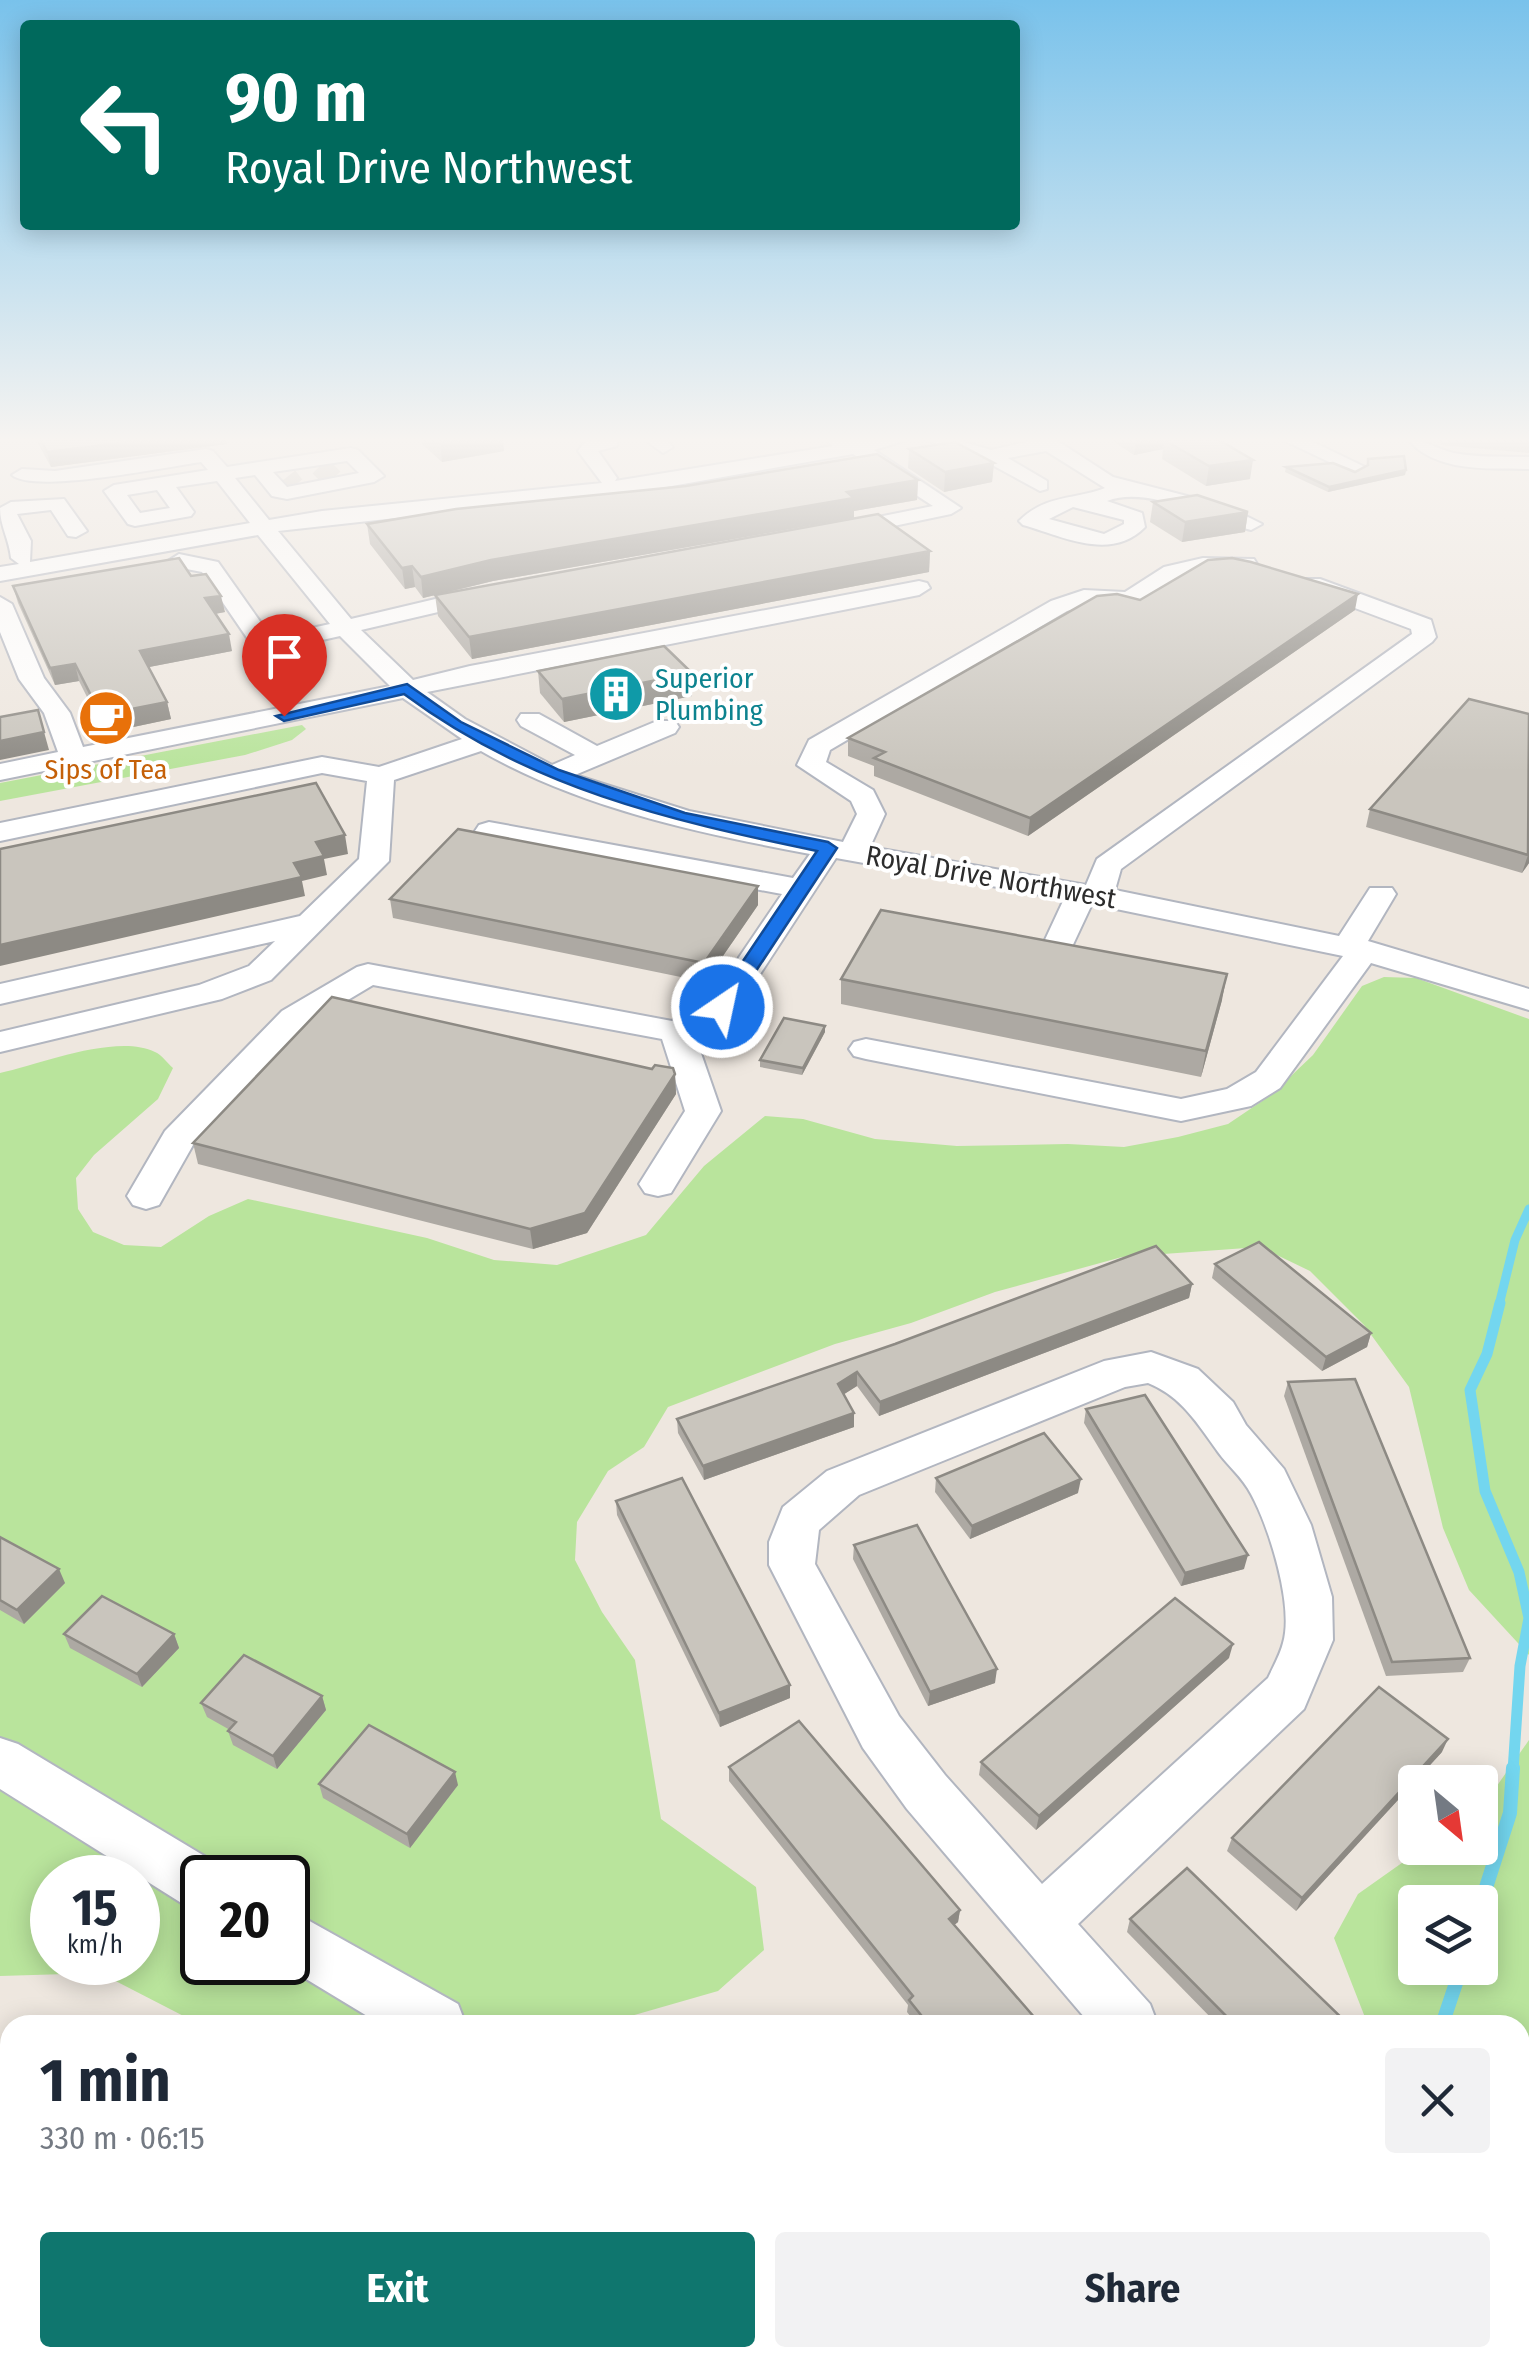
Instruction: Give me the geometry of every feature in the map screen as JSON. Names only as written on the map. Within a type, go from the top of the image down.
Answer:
[{"type":"street","points":[[0,574],[116,550]]},
{"type":"street","name":"Royal Drive Northwest","points":[[281,550],[407,689],[484,741],[553,774],[681,818],[1356,948],[1529,1000]]},
{"type":"street","points":[[179,561],[210,567],[265,646],[513,589]]},
{"type":"street","points":[[146,1196],[178,1139],[294,1018],[368,974],[676,1032],[722,1007],[802,889],[871,814],[864,796],[811,765],[818,746],[1059,606],[1084,598],[1130,599],[1172,572],[1243,563],[1423,625],[1424,637],[1392,656],[1108,864],[1059,944]]},
{"type":"street","points":[[0,772],[354,703],[470,673],[919,588]]},
{"type":"street","points":[[0,604],[48,715],[73,758]]},
{"type":"street","points":[[530,720],[596,756]]},
{"type":"street","points":[[553,774],[666,728]]},
{"type":"street","points":[[0,832],[322,765],[380,775],[484,741]]},
{"type":"street","points":[[0,1042],[210,992],[260,973],[374,861],[380,775]]},
{"type":"street","points":[[489,830],[802,889]]},
{"type":"street","points":[[866,1049],[1181,1110],[1238,1098],[1268,1080],[1349,974],[1356,948],[1381,894]]},
{"type":"street","points":[[0,994],[311,923]]},
{"type":"street","points":[[658,1184],[703,1111],[676,1032]]},
{"type":"street","points":[[1042,1922],[1286,1694],[1309,1640],[1308,1597],[1288,1525],[1268,1481],[1202,1395],[1183,1380],[1151,1367],[1119,1372],[843,1483],[800,1520],[792,1542],[792,1565],[881,1732],[926,1792],[1121,2015]]},
{"type":"street","points":[[0,1761],[180,1871]]},
{"type":"street","points":[[310,1950],[420,2015]]},
{"type":"green space","points":[[302,725],[306,729],[292,740],[245,755],[0,801],[0,783]]},
{"type":"green space","points":[[1384,977],[1416,978],[1529,1019],[1529,1655],[1469,1590],[1443,1528],[1409,1387],[1364,1325],[1310,1271],[1260,1247],[1122,1257],[995,1292],[911,1323],[835,1344],[668,1407],[644,1447],[608,1471],[577,1522],[575,1560],[602,1612],[635,1660],[661,1819],[756,1887],[764,1950],[718,1991],[634,2015],[182,2015],[123,1985],[160,1985],[160,1855],[30,1855],[30,1975],[0,1976],[0,1073],[78,1052],[120,1046],[155,1052],[173,1068],[158,1099],[94,1155],[76,1178],[78,1209],[93,1232],[124,1245],[161,1247],[209,1216],[248,1199],[427,1238],[494,1260],[557,1265],[646,1235],[704,1166],[765,1116],[803,1119],[875,1139],[957,1146],[1124,1147],[1228,1124],[1271,1095],[1313,1055],[1362,986]]},
{"type":"green space","points":[[1529,1740],[1529,2015],[1364,2015],[1334,1938],[1358,1894],[1399,1865],[1498,1865],[1498,1784]]},
{"type":"building","points":[[388,550],[547,550],[421,577],[412,566],[402,568]]},
{"type":"building","points":[[679,550],[930,551],[469,637],[435,595]]},
{"type":"building","points":[[179,558],[191,576],[206,574],[221,596],[205,598],[229,634],[140,651],[167,702],[101,715],[75,664],[50,668],[13,586]]},
{"type":"building","points":[[1232,558],[1358,594],[1030,818],[874,758],[885,752],[848,738],[1097,596],[1117,594],[1140,600],[1208,560]]},
{"type":"building","points":[[664,646],[692,673],[562,699],[538,671]]},
{"type":"building","points":[[1469,699],[1529,714],[1528,855],[1370,809]]},
{"type":"building","points":[[38,710],[44,732],[0,741],[0,717]]},
{"type":"building","points":[[316,783],[345,835],[316,842],[324,856],[294,863],[302,877],[0,945],[0,849]]},
{"type":"building","points":[[458,829],[758,886],[704,963],[390,899]]},
{"type":"building","points":[[881,910],[1227,974],[1206,1051],[841,979]]},
{"type":"building","points":[[332,997],[652,1069],[655,1065],[673,1068],[675,1074],[585,1213],[530,1229],[193,1143]]},
{"type":"building","points":[[784,1018],[825,1026],[803,1068],[760,1060]]},
{"type":"building","points":[[1259,1242],[1371,1333],[1326,1357],[1215,1264]]},
{"type":"building","points":[[1156,1246],[1192,1284],[880,1402],[857,1372],[838,1384],[854,1413],[703,1466],[677,1419],[895,1344]]},
{"type":"building","points":[[1355,1379],[1470,1658],[1392,1662],[1288,1382]]},
{"type":"building","points":[[1145,1395],[1248,1555],[1185,1573],[1086,1409]]},
{"type":"building","points":[[1044,1433],[1081,1479],[972,1526],[936,1478]]},
{"type":"building","points":[[682,1478],[790,1685],[719,1713],[616,1501]]},
{"type":"building","points":[[917,1525],[997,1669],[930,1692],[854,1545]]},
{"type":"building","points":[[0,1537],[59,1569],[17,1610],[0,1600]]},
{"type":"building","points":[[102,1596],[174,1634],[137,1674],[64,1634]]},
{"type":"building","points":[[1175,1598],[1233,1644],[1039,1816],[981,1762]]},
{"type":"building","points":[[244,1655],[322,1696],[273,1756],[228,1731],[236,1722],[201,1703]]},
{"type":"building","points":[[1379,1687],[1448,1739],[1424,1765],[1398,1765],[1398,1793],[1302,1898],[1232,1838]]},
{"type":"building","points":[[799,1721],[960,1910],[949,1919],[1032,2015],[921,2015],[909,2000],[913,1996],[729,1767]]},
{"type":"building","points":[[369,1725],[455,1772],[407,1834],[319,1784]]},
{"type":"building","points":[[1187,1868],[1339,2015],[1225,2015],[1130,1919]]},
{"type":"waterway","points":[[1499,1305],[1515,1240],[1529,1209]]},
{"type":"waterway","points":[[1500,1303],[1487,1354],[1470,1390],[1485,1491],[1519,1572],[1529,1618],[1520,1666],[1513,1771]]},
{"type":"waterway","points":[[1487,1885],[1510,1813],[1513,1768]]},
{"type":"waterway","points":[[1445,2015],[1455,1985]]},
{"type":"place","name":"Superior Plumbing","points":[[616,694]]},
{"type":"place","name":"Sips of Tea","points":[[106,718]]},
{"type":"route","points":[[284,716],[407,689],[456,725],[553,774],[681,818],[828,848],[722,1007]]}]
